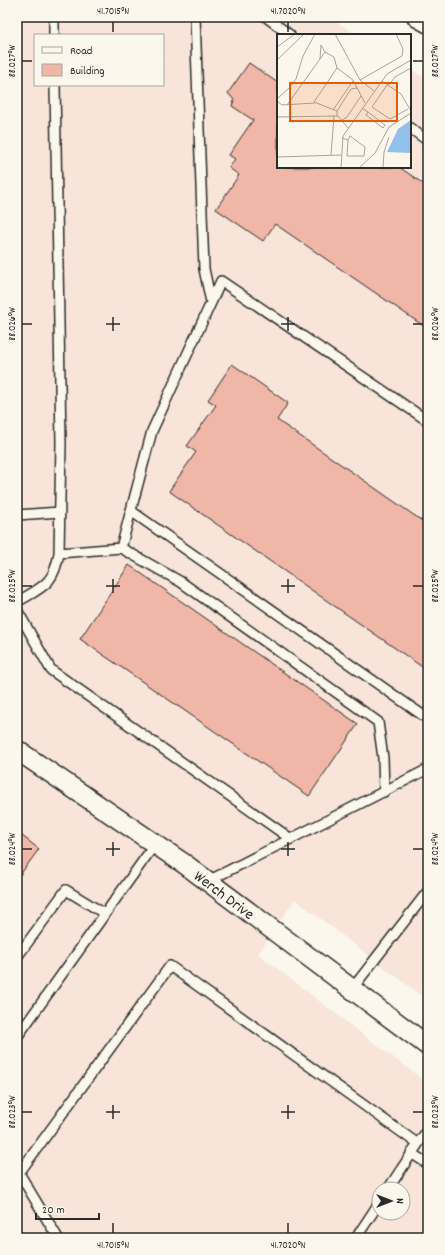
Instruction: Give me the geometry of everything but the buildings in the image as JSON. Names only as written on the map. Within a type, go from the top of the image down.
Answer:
[{"type":"street","points":[[417,17],[428,24]]},
{"type":"street","name":"Werch Drive","points":[[17,750],[208,881],[428,1046]]},
{"type":"lane","points":[[54,17],[54,34]]},
{"type":"lane","points":[[195,17],[204,269],[211,302]]},
{"type":"lane","points":[[266,17],[289,34]]},
{"type":"lane","points":[[17,602],[45,584],[53,576],[59,553],[61,435],[55,86]]},
{"type":"lane","points":[[411,129],[428,141]]},
{"type":"lane","points":[[121,548],[152,430],[221,281],[428,421]]},
{"type":"lane","points":[[131,511],[428,719]]},
{"type":"lane","points":[[17,514],[60,512]]},
{"type":"lane","points":[[59,553],[121,548],[181,582],[378,722],[383,758],[384,792]]},
{"type":"lane","points":[[17,610],[51,670],[291,839]]},
{"type":"lane","points":[[208,881],[428,769]]},
{"type":"lane","points":[[17,1037],[155,844]]},
{"type":"lane","points":[[17,957],[66,890],[105,914]]},
{"type":"lane","points":[[352,989],[428,891]]},
{"type":"lane","points":[[58,1238],[19,1173],[170,966],[418,1144]]},
{"type":"lane","points":[[393,1181],[428,1129]]},
{"type":"lane","points":[[412,1153],[428,1164]]},
{"type":"lane","points":[[356,1238],[371,1215]]},
{"type":"shaded area","points":[[17,17],[328,17],[355,34],[277,34],[277,168],[411,168],[411,70],[428,80],[428,1001],[295,899],[258,954],[428,1083],[428,1238],[17,1237]]}]
